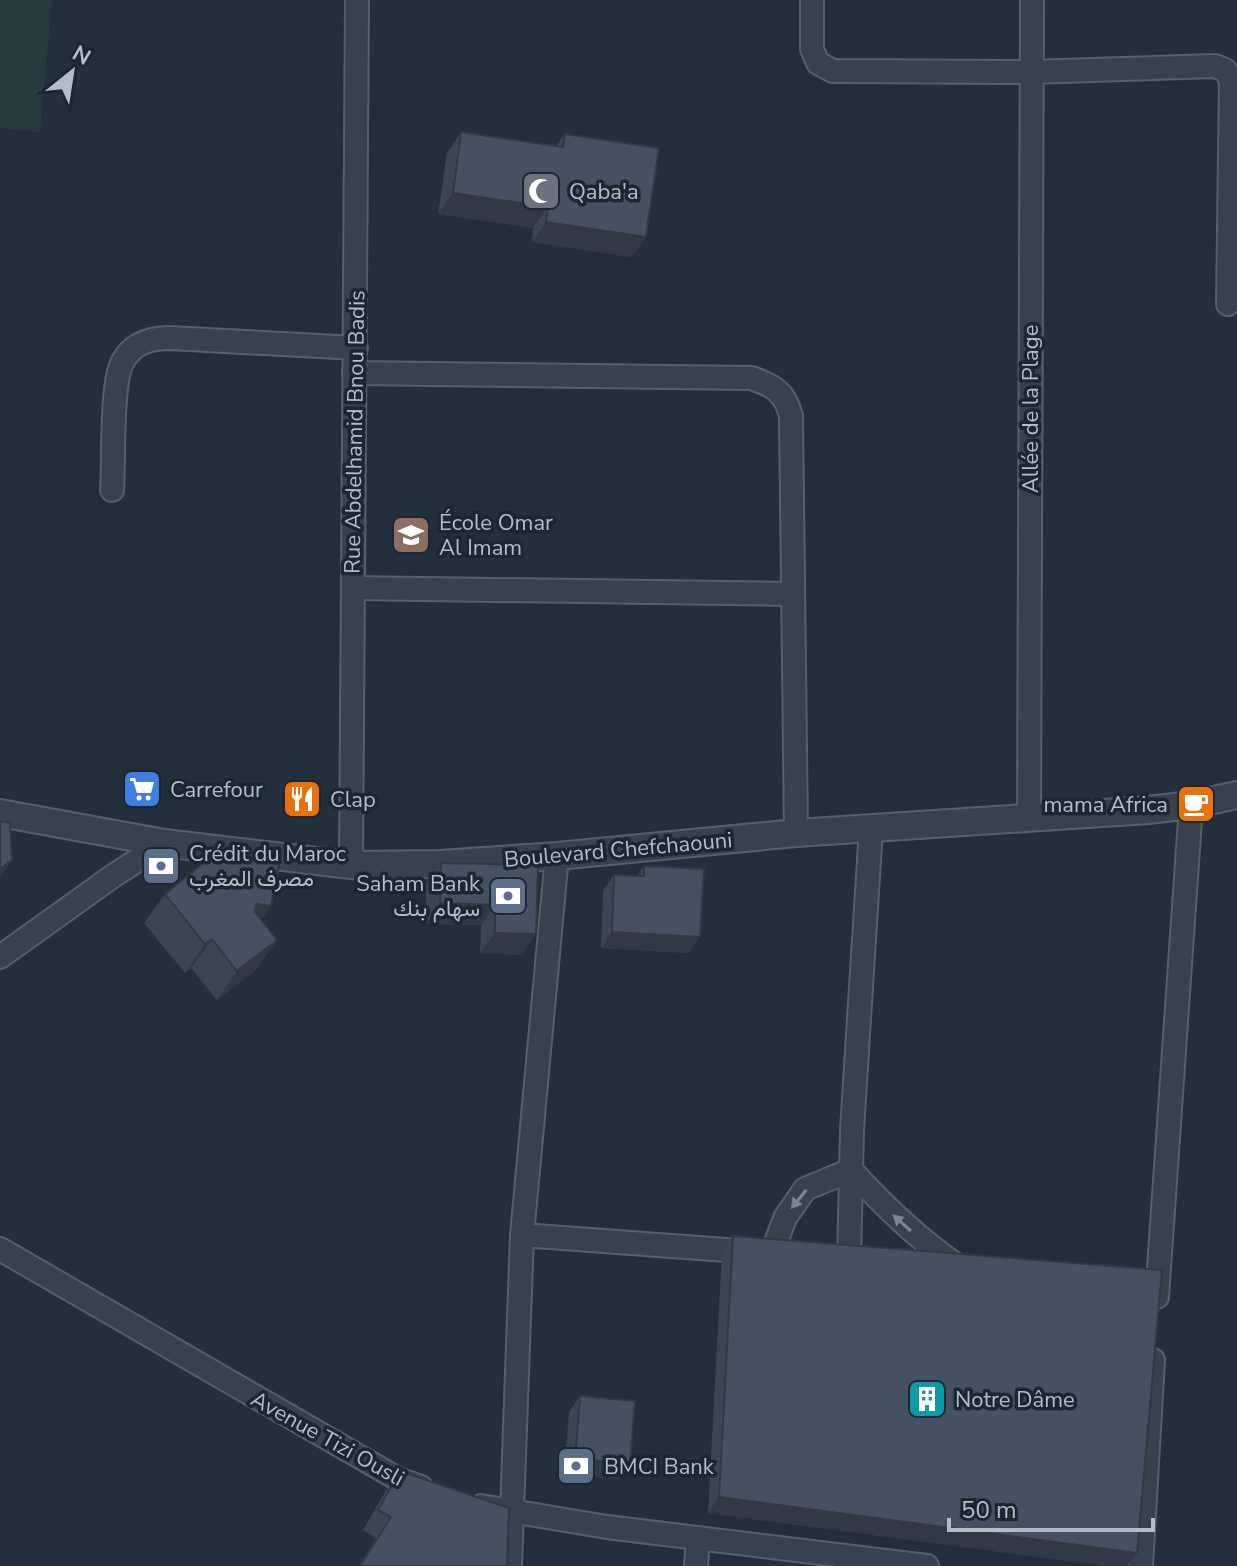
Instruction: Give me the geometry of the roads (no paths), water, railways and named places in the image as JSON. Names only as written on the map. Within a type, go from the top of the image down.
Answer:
[{"type":"street","name":"Rue Abdelhamid Bnou Badis","points":[[351,865],[357,0]]},
{"type":"street","points":[[812,0],[812,49],[818,63],[833,71],[1031,72],[1215,66],[1225,70],[1231,80],[1228,304]]},
{"type":"street","name":"Allée de la Plage","points":[[1029,817],[1032,0]]},
{"type":"street","points":[[112,490],[117,385],[122,364],[141,342],[170,338],[356,348]]},
{"type":"street","points":[[354,373],[751,378],[775,387],[783,394],[791,416],[796,833]]},
{"type":"street","points":[[353,588],[792,594]]},
{"type":"street","name":"Boulevard Chefchaouni","points":[[0,813],[164,843],[351,865],[440,864],[796,833],[1191,805],[1237,795]]},
{"type":"street","points":[[1141,1566],[1155,1331],[1150,1278],[1191,805]]},
{"type":"street","points":[[849,1261],[851,1170],[871,828]]},
{"type":"street","points":[[0,957],[164,843]]},
{"type":"street","points":[[510,1566],[522,1235],[557,856]]},
{"type":"street","points":[[522,1235],[779,1254],[785,1218],[805,1189],[851,1170]]},
{"type":"street","points":[[851,1170],[897,1219],[927,1245],[967,1267],[912,1264]]},
{"type":"street","name":"Avenue Tizi Ousli","points":[[0,1249],[398,1479],[449,1497],[512,1513],[921,1566]]},
{"type":"street","points":[[696,1566],[698,1538]]},
{"type":"place","name":"Qaba'a","points":[[541,191]]},
{"type":"place","name":"École Omar Al Imam","points":[[411,535]]},
{"type":"place","name":"Carrefour","points":[[142,789]]},
{"type":"place","name":"Clap","points":[[302,799]]},
{"type":"place","name":"mama Africa","points":[[1196,804]]},
{"type":"place","name":"Crédit du Maroc مصرف المغرب","points":[[161,866]]},
{"type":"place","name":"Saham Bank سهام بنك","points":[[508,896]]},
{"type":"place","name":"Notre Dâme","points":[[927,1399]]},
{"type":"place","name":"BMCI Bank","points":[[576,1466]]}]
